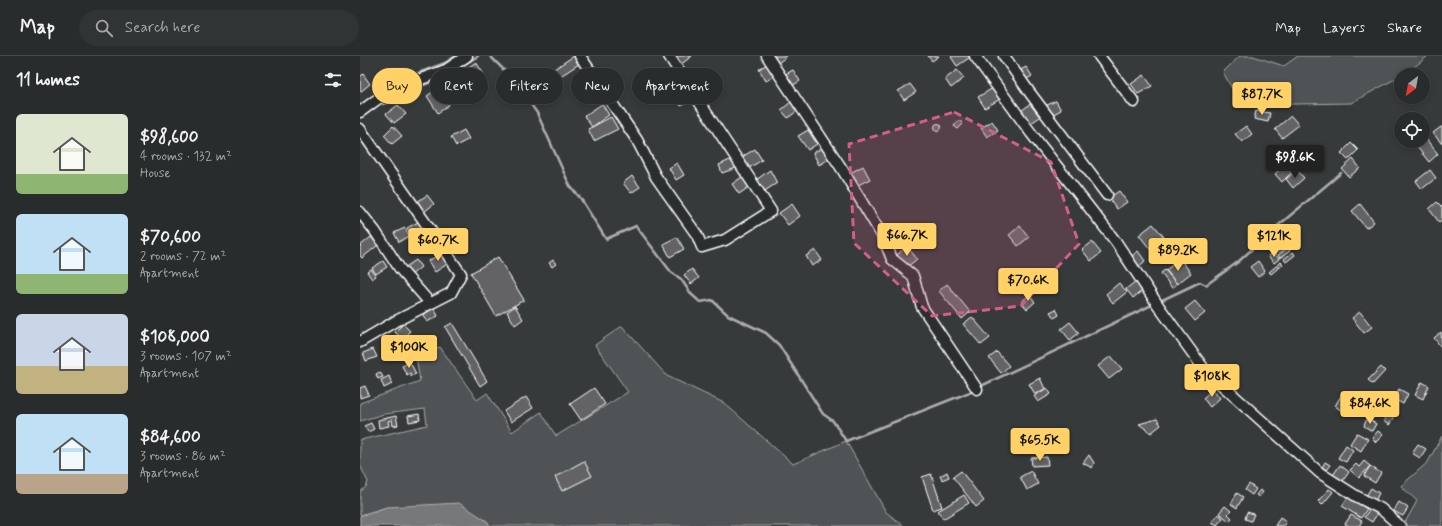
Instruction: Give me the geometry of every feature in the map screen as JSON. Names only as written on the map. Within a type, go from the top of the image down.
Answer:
[{"type":"street","points":[[360,112],[379,98],[446,70],[467,56]]},
{"type":"street","points":[[580,56],[637,140],[656,177],[697,235],[702,247],[725,240],[771,211],[669,56]]},
{"type":"street","points":[[767,56],[842,169],[883,237],[892,259],[913,276],[922,307],[977,389]]},
{"type":"street","points":[[975,56],[1031,133],[1116,242],[1162,310],[1204,368],[1320,473],[1356,496],[1381,509],[1400,526]]},
{"type":"street","points":[[1004,56],[1034,99],[1106,195]]},
{"type":"street","points":[[1099,56],[1134,102]]},
{"type":"street","points":[[360,129],[461,274],[451,293],[394,322],[360,342]]},
{"type":"street","points":[[360,212],[375,231],[400,269],[430,303]]},
{"type":"highlighted area","points":[[954,112],[1051,162],[1079,244],[1021,306],[932,316],[854,243],[849,144]]},
{"type":"shaded area","points":[[1240,56],[1253,56],[1284,66],[1298,56],[1428,56],[1413,68],[1394,68],[1394,80],[1351,103],[1241,105],[1223,72]]},
{"type":"shaded area","points":[[622,326],[667,376],[724,403],[793,464],[846,441],[886,512],[904,526],[490,526],[487,521],[387,507],[360,515],[360,492],[366,487],[368,482],[360,465],[360,440],[427,425],[425,409],[384,414],[360,421],[360,403],[420,381],[416,356],[440,347],[477,400],[487,393],[512,432],[541,412],[556,436],[628,392],[595,345]]},
{"type":"shaded area","points":[[1442,436],[1442,526],[1403,526],[1417,501],[1401,486],[1428,462]]},
{"type":"shaded area","points":[[459,503],[487,521],[490,526],[360,526],[360,516],[387,507]]},
{"type":"building","points":[[574,56],[579,64],[563,74],[563,68],[556,68]]},
{"type":"building","points":[[672,56],[692,56],[680,65]]},
{"type":"building","points":[[772,56],[785,56],[786,57],[778,63]]},
{"type":"building","points":[[928,56],[939,56],[932,61]]},
{"type":"building","points":[[972,56],[957,66],[951,57]]},
{"type":"building","points":[[476,62],[480,68],[467,68]]},
{"type":"building","points":[[769,63],[776,75],[766,81],[759,69]]},
{"type":"building","points":[[1026,67],[1032,76],[1025,80],[1019,71]]},
{"type":"building","points":[[793,70],[800,81],[790,87],[784,75]]},
{"type":"building","points":[[957,70],[964,78],[951,88],[945,79]]},
{"type":"building","points":[[363,74],[370,84],[360,92],[360,77]]},
{"type":"building","points":[[1144,75],[1152,86],[1138,94],[1131,84]]},
{"type":"building","points":[[910,84],[916,92],[904,100],[898,91]]},
{"type":"building","points":[[993,88],[1000,99],[985,108],[978,97]]},
{"type":"building","points":[[430,94],[430,101],[427,96]]},
{"type":"building","points":[[1056,101],[1061,110],[1050,116],[1045,106]]},
{"type":"building","points":[[791,102],[797,111],[788,118],[781,110]]},
{"type":"building","points":[[432,104],[448,104],[449,105],[438,113]]},
{"type":"building","points":[[602,104],[609,115],[592,127],[584,116]]},
{"type":"building","points":[[1030,104],[1040,117],[1031,123],[1021,111]]},
{"type":"building","points":[[398,105],[406,114],[394,123],[386,114]]},
{"type":"building","points":[[1256,111],[1270,113],[1268,122],[1254,119]]},
{"type":"building","points":[[1291,116],[1299,125],[1282,138],[1275,129]]},
{"type":"building","points":[[611,117],[618,129],[594,141],[588,129]]},
{"type":"building","points":[[959,120],[963,124],[958,129],[954,126]]},
{"type":"building","points":[[992,121],[998,130],[987,137],[981,128]]},
{"type":"building","points":[[938,123],[941,124],[941,130],[938,131],[935,130],[934,127],[935,124]]},
{"type":"building","points":[[393,126],[402,136],[392,144],[384,135]]},
{"type":"building","points":[[1246,126],[1252,134],[1242,142],[1235,134]]},
{"type":"building","points":[[1442,127],[1442,144],[1433,133]]},
{"type":"building","points":[[464,130],[469,139],[456,146],[451,137]]},
{"type":"building","points":[[808,130],[817,144],[808,150],[798,136]]},
{"type":"building","points":[[1351,143],[1358,150],[1348,160],[1341,153]]},
{"type":"building","points":[[1430,144],[1438,154],[1429,162],[1418,148],[1430,148]]},
{"type":"building","points":[[822,148],[829,159],[819,165],[813,153]]},
{"type":"building","points":[[755,149],[762,160],[749,168],[742,157]]},
{"type":"building","points":[[732,159],[736,168],[722,173],[719,165]]},
{"type":"building","points":[[1353,159],[1360,168],[1349,177],[1342,169]]},
{"type":"building","points":[[677,163],[684,175],[676,180],[669,168]]},
{"type":"building","points":[[1284,165],[1292,172],[1282,182],[1275,174]]},
{"type":"building","points":[[863,166],[870,179],[856,186],[850,173]]},
{"type":"building","points":[[770,170],[777,183],[763,192],[756,180]]},
{"type":"building","points":[[1297,170],[1304,178],[1293,188],[1286,179]]},
{"type":"building","points":[[1430,170],[1436,178],[1422,189],[1416,181]]},
{"type":"building","points":[[632,176],[640,187],[631,193],[623,183]]},
{"type":"building","points":[[742,177],[749,187],[739,194],[732,184]]},
{"type":"building","points":[[1119,191],[1127,202],[1117,209],[1109,198]]},
{"type":"building","points":[[427,195],[434,204],[424,212],[417,202]]},
{"type":"building","points":[[1437,202],[1442,207],[1442,220],[1439,222],[1429,209]]},
{"type":"building","points":[[792,204],[800,216],[788,225],[779,213]]},
{"type":"building","points":[[1360,204],[1374,222],[1366,228],[1352,211]]},
{"type":"building","points":[[420,221],[427,232],[414,239],[407,228]]},
{"type":"building","points":[[1153,224],[1164,237],[1150,249],[1139,235]]},
{"type":"building","points":[[1020,226],[1029,237],[1018,246],[1009,235]]},
{"type":"building","points":[[405,228],[409,236],[399,242],[394,233]]},
{"type":"building","points":[[371,237],[378,245],[362,258],[360,256],[360,246]]},
{"type":"building","points":[[677,237],[684,249],[670,257],[663,244]]},
{"type":"building","points":[[1092,242],[1101,253],[1091,261],[1082,250]]},
{"type":"building","points":[[1284,243],[1286,246],[1276,253],[1274,250]]},
{"type":"building","points":[[907,246],[917,259],[907,267],[897,255]]},
{"type":"building","points":[[1288,248],[1290,251],[1280,258],[1278,255]]},
{"type":"building","points":[[815,250],[822,260],[812,266],[806,256]]},
{"type":"building","points":[[1138,251],[1145,261],[1136,269],[1128,259]]},
{"type":"building","points":[[1273,252],[1279,259],[1274,263],[1268,256]]},
{"type":"building","points":[[1293,252],[1295,255],[1286,262],[1284,259]]},
{"type":"building","points":[[442,253],[449,263],[435,272],[428,261]]},
{"type":"building","points":[[498,257],[524,300],[496,316],[471,273]]},
{"type":"building","points":[[1180,259],[1191,273],[1177,284],[1166,270]]},
{"type":"building","points":[[416,260],[421,267],[410,276],[404,268]]},
{"type":"building","points":[[553,260],[556,264],[552,267],[549,263]]},
{"type":"building","points":[[383,261],[387,267],[376,274],[372,268]]},
{"type":"building","points":[[1258,261],[1265,271],[1258,277],[1250,267]]},
{"type":"building","points":[[1281,262],[1283,264],[1271,274],[1269,272]]},
{"type":"building","points":[[371,269],[376,276],[372,279],[367,272]]},
{"type":"building","points":[[692,269],[699,278],[691,284],[684,275]]},
{"type":"building","points":[[1165,270],[1177,284],[1172,288],[1161,273]]},
{"type":"building","points":[[1136,281],[1143,290],[1133,298],[1126,289]]},
{"type":"building","points":[[1119,283],[1127,292],[1113,303],[1106,294]]},
{"type":"building","points":[[947,284],[970,312],[962,319],[939,291]]},
{"type":"building","points":[[1029,295],[1035,302],[1027,309],[1021,302]]},
{"type":"building","points":[[1195,301],[1205,313],[1195,321],[1185,309]]},
{"type":"building","points":[[515,306],[523,319],[515,325],[507,312]]},
{"type":"building","points":[[434,308],[438,316],[427,322],[423,315]]},
{"type":"building","points":[[1056,309],[1059,315],[1054,318],[1050,312]]},
{"type":"building","points":[[1360,312],[1372,327],[1364,333],[1352,318]]},
{"type":"building","points":[[972,317],[990,338],[981,345],[963,324]]},
{"type":"building","points":[[1070,322],[1079,333],[1070,340],[1061,329]]},
{"type":"building","points":[[452,323],[487,381],[480,386],[445,327]]},
{"type":"building","points":[[403,324],[410,331],[402,339],[395,332]]},
{"type":"building","points":[[1441,332],[1442,346],[1441,347],[1434,338]]},
{"type":"building","points":[[373,349],[377,357],[366,361],[363,353]]},
{"type":"building","points":[[997,352],[1009,366],[1001,373],[989,358]]},
{"type":"building","points":[[1111,356],[1122,369],[1109,379],[1098,366]]},
{"type":"building","points":[[410,362],[416,374],[411,376],[410,373],[407,375],[402,366]]},
{"type":"building","points":[[1381,367],[1385,371],[1373,384],[1368,380]]},
{"type":"building","points":[[380,372],[383,377],[378,379],[376,374]]},
{"type":"building","points":[[389,376],[392,384],[384,388],[381,380]]},
{"type":"building","points":[[1040,378],[1045,389],[1035,394],[1029,384]]},
{"type":"building","points":[[1422,382],[1429,386],[1423,399],[1415,395]]},
{"type":"building","points":[[365,386],[369,395],[360,398],[360,388]]},
{"type":"building","points":[[594,388],[605,404],[581,420],[570,404]]},
{"type":"building","points":[[1047,388],[1051,394],[1038,402],[1034,396]]},
{"type":"building","points":[[1213,389],[1220,398],[1210,407],[1203,398]]},
{"type":"building","points":[[1399,389],[1408,394],[1403,404],[1394,399]]},
{"type":"building","points":[[1342,394],[1352,401],[1345,413],[1335,406]]},
{"type":"building","points":[[526,397],[533,408],[511,422],[504,411]]},
{"type":"building","points":[[419,414],[420,420],[409,422],[408,416]]},
{"type":"building","points":[[1388,414],[1394,418],[1389,425],[1383,421]]},
{"type":"building","points":[[396,416],[398,425],[393,426],[392,420],[388,421],[389,426],[379,428],[378,420]]},
{"type":"building","points":[[1367,418],[1376,424],[1372,431],[1364,426]]},
{"type":"building","points":[[1157,419],[1161,425],[1151,433],[1139,424]]},
{"type":"building","points":[[371,423],[374,429],[368,432],[364,426]]},
{"type":"building","points":[[1378,431],[1383,435],[1376,442],[1372,438]]},
{"type":"building","points":[[1357,433],[1368,439],[1361,451],[1350,444]]},
{"type":"building","points":[[1418,444],[1426,449],[1420,458],[1412,453]]},
{"type":"building","points":[[1346,445],[1353,450],[1346,462],[1338,458]]},
{"type":"building","points":[[1089,455],[1094,463],[1092,468],[1083,463]]},
{"type":"building","points":[[1047,457],[1048,465],[1032,466],[1031,458]]},
{"type":"building","points":[[584,461],[592,476],[562,491],[555,477]]},
{"type":"building","points":[[1364,461],[1370,466],[1359,478],[1350,470],[1356,464],[1359,467]]},
{"type":"building","points":[[1325,462],[1330,465],[1326,470],[1322,468]]},
{"type":"building","points":[[1340,465],[1349,472],[1342,482],[1333,475]]},
{"type":"building","points":[[1370,466],[1381,473],[1375,483],[1364,476]]},
{"type":"building","points":[[961,471],[984,501],[976,507],[953,477]]},
{"type":"building","points":[[1031,471],[1038,484],[1027,490],[1020,477]]},
{"type":"building","points":[[947,472],[949,477],[942,480],[940,476]]},
{"type":"building","points":[[931,474],[942,507],[933,510],[922,477]]},
{"type":"building","points":[[1249,484],[1256,489],[1252,495],[1245,490]]},
{"type":"building","points":[[1371,488],[1379,493],[1375,501],[1366,496]]},
{"type":"building","points":[[1329,489],[1333,492],[1322,505],[1318,501]]},
{"type":"building","points":[[1260,490],[1263,492],[1259,497],[1256,495]]},
{"type":"building","points":[[1237,493],[1243,497],[1237,508],[1231,504]]},
{"type":"building","points":[[964,495],[969,503],[943,519],[938,511]]},
{"type":"building","points":[[1348,497],[1367,509],[1361,518],[1342,506]]},
{"type":"building","points":[[1399,502],[1408,508],[1403,516],[1393,511]]},
{"type":"building","points":[[1225,506],[1231,511],[1228,514],[1232,518],[1229,521],[1219,513]]},
{"type":"building","points":[[1370,509],[1377,514],[1372,522],[1364,517]]},
{"type":"building","points":[[1247,512],[1254,514],[1251,521],[1245,519]]},
{"type":"building","points":[[1218,514],[1223,518],[1217,525],[1212,522]]},
{"type":"building","points":[[1351,515],[1362,521],[1359,526],[1349,526],[1345,524]]},
{"type":"building","points":[[1280,517],[1286,521],[1284,526],[1275,526]]},
{"type":"waterway","points":[[422,72],[445,63],[456,56]]},
{"type":"waterway","points":[[459,68],[478,56]]},
{"type":"waterway","points":[[490,56],[513,79],[537,113],[570,186],[581,199],[606,239],[636,226],[671,272],[681,279],[691,294],[700,302],[712,300],[728,315],[766,333],[779,345],[823,414],[833,421],[846,441],[975,390]]},
{"type":"waterway","points":[[422,86],[430,82]]},
{"type":"waterway","points":[[1158,302],[1200,282],[1206,285],[1238,262],[1274,229],[1341,173]]},
{"type":"waterway","points":[[979,387],[1154,304]]}]
